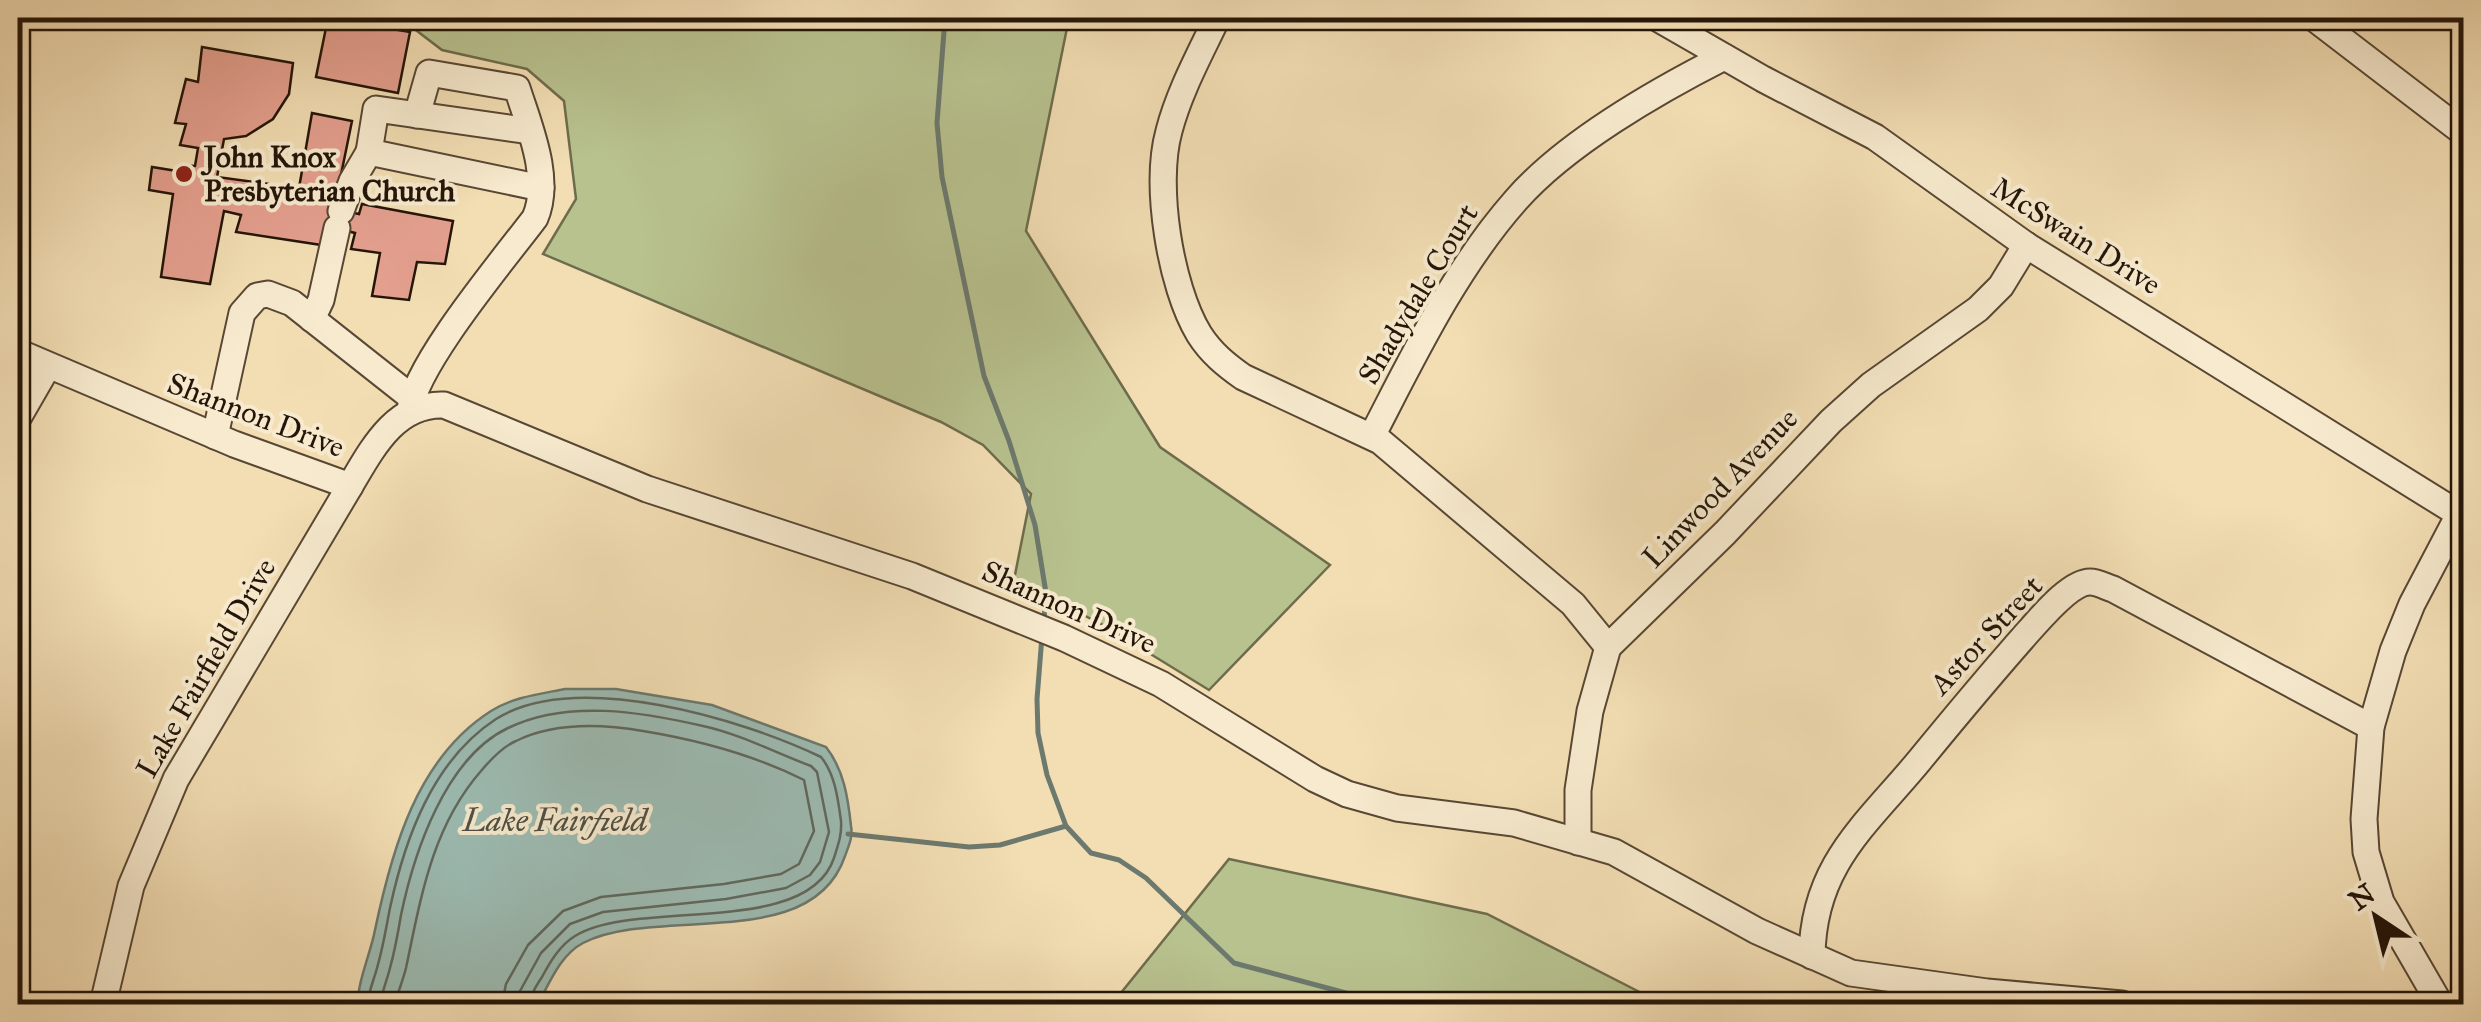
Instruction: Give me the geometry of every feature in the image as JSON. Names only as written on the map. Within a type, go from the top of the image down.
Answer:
[{"type":"street","points":[[1217,18],[1174,115],[1163,166],[1180,289],[1201,338],[1227,366],[1278,394],[1372,436],[1573,604],[1608,647],[1587,727],[1578,790],[1578,842]]},
{"type":"street","name":"McSwain Drive","points":[[1657,18],[1875,138],[2026,245],[2461,509]]},
{"type":"street","points":[[2314,18],[2464,133]]},
{"type":"street","name":"Shadydale Court","points":[[1372,436],[1425,334],[1488,234],[1518,197],[1588,139],[1683,78],[1724,57]]},
{"type":"street","points":[[215,436],[242,312],[257,296],[277,296],[312,319],[411,404],[428,363],[535,218],[541,205],[541,188],[518,88],[429,74],[417,114]]},
{"type":"street","points":[[312,319],[322,300],[339,220],[352,181],[369,152],[376,109],[530,131]]},
{"type":"street","points":[[369,152],[541,188]]},
{"type":"street","name":"Linwood Avenue","points":[[1608,647],[1725,533],[1831,420],[1871,385],[1978,309],[2000,286],[2026,245]]},
{"type":"street","name":"Shannon Drive","points":[[18,352],[215,436],[350,486],[386,430],[411,404],[461,411],[646,489],[912,576],[1064,638],[1162,684],[1347,794],[1397,808],[1514,823],[1633,861],[1757,931],[1851,973],[1885,980],[2122,1004]]},
{"type":"street","points":[[18,418],[48,366]]},
{"type":"street","name":"Lake Fairfield Drive","points":[[102,1004],[131,886],[176,778],[350,486]]},
{"type":"street","points":[[2440,1004],[2388,918],[2373,880],[2364,819],[2372,727],[2402,627],[2461,509]]},
{"type":"street","name":"Astor Street","points":[[1812,956],[1812,924],[1822,887],[1846,844],[2028,632],[2078,585],[2094,582],[2114,589],[2372,727]]},
{"type":"green space","points":[[400,18],[1069,18],[1026,231],[1160,447],[1330,565],[1209,690],[1105,626],[1014,580],[1031,494],[983,445],[941,422],[543,254],[576,199],[564,101],[527,69],[442,50]]},
{"type":"green space","points":[[1229,859],[1487,914],[1663,1004],[1112,1004]]},
{"type":"water","name":"Lake Fairfield","points":[[565,689],[616,689],[712,705],[826,747],[844,785],[851,830],[845,856],[827,886],[801,906],[767,917],[614,932],[583,943],[562,962],[538,1004],[358,1004],[390,868],[426,780],[465,731],[491,711],[517,699]]},
{"type":"building","points":[[328,18],[410,32],[398,93],[316,77]]},
{"type":"building","name":"John Knox Presbyterian Church","points":[[202,47],[293,63],[289,94],[273,119],[246,136],[224,139],[217,177],[299,188],[312,113],[352,121],[334,209],[359,214],[362,204],[453,221],[445,264],[417,262],[409,300],[372,296],[380,253],[351,249],[355,233],[331,227],[328,246],[236,232],[241,215],[224,211],[210,284],[161,277],[173,194],[149,190],[152,167],[177,171],[179,165],[195,166],[198,148],[180,145],[186,124],[175,123],[186,79],[198,82]]},
{"type":"waterway","points":[[945,18],[937,123],[942,177],[984,376],[1035,525],[1046,593],[1044,620]]},
{"type":"waterway","points":[[1042,636],[1038,733],[1047,775],[1066,826],[1091,853],[1119,860],[1146,878],[1234,963],[1372,1000],[1406,1004]]},
{"type":"waterway","points":[[848,834],[969,847],[1000,845],[1066,826]]},
{"type":"place","name":"John Knox Presbyterian Church","points":[[184,174]]}]
